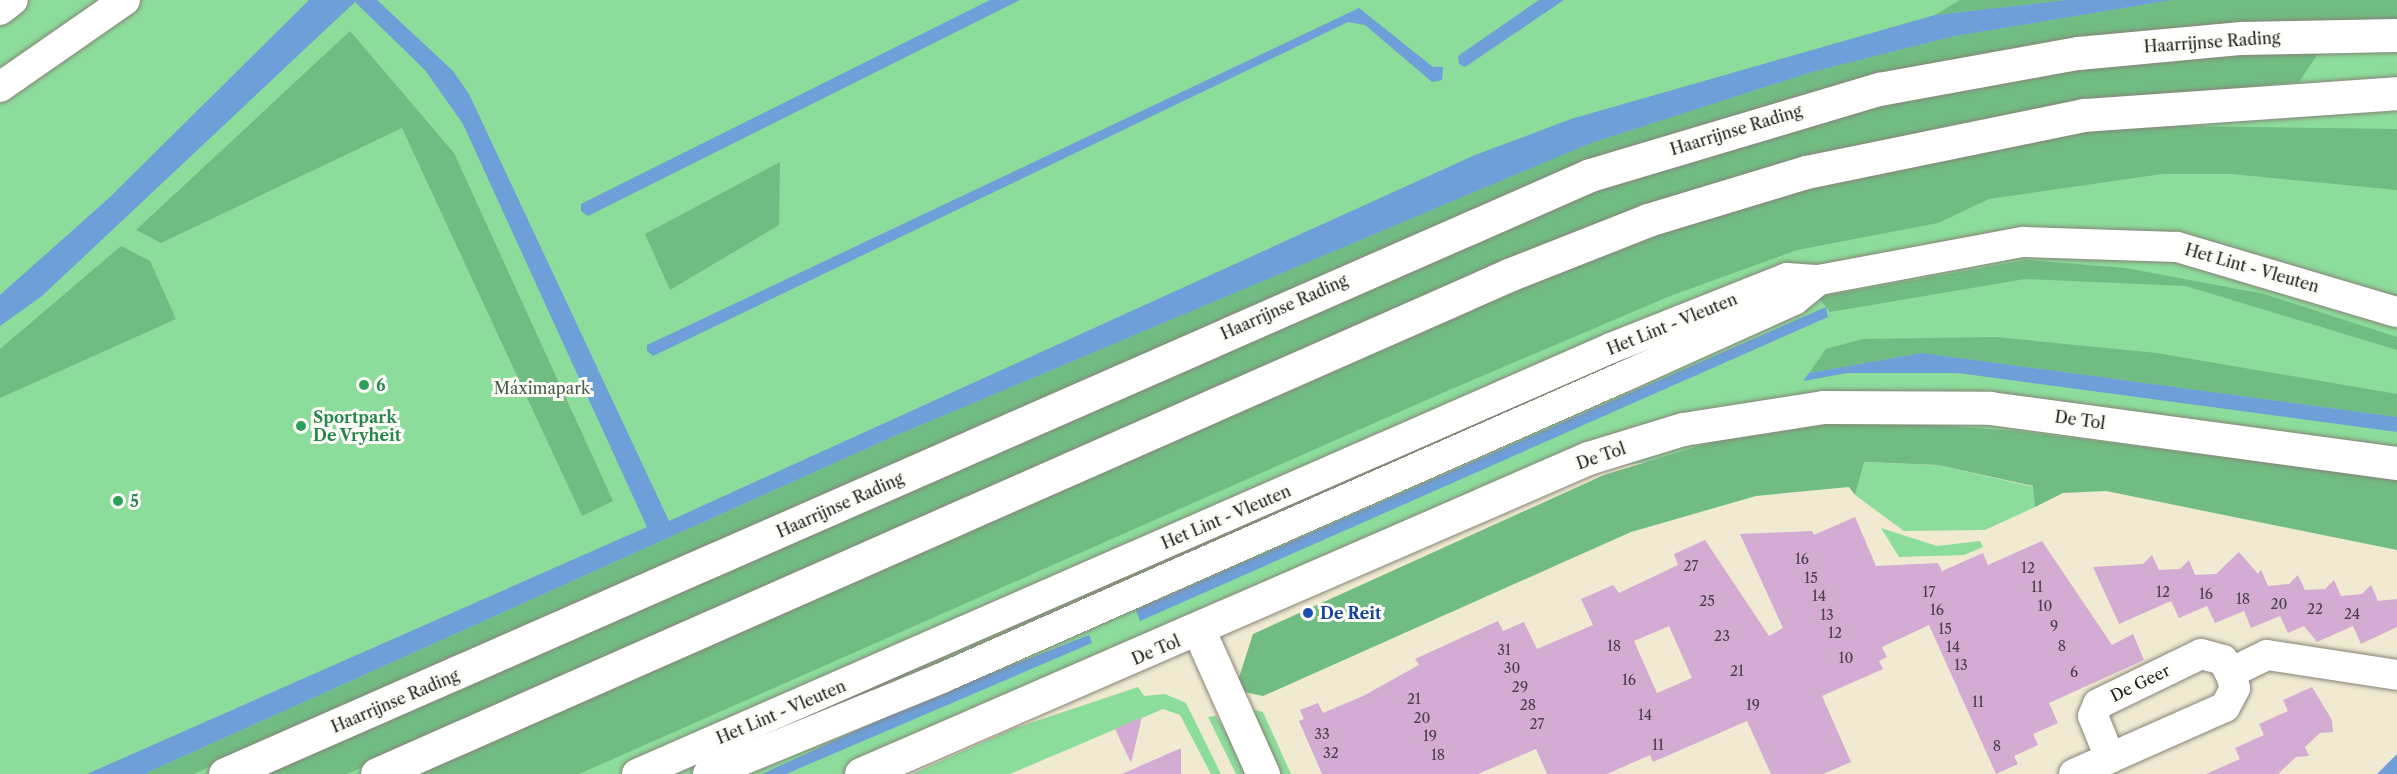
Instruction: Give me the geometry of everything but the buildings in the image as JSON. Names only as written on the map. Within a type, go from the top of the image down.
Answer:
[{"type":"main road","name":"Haarrijnse Rading","points":[[225,774],[1590,175],[1879,89],[2078,53],[2241,38],[2397,35]]},
{"type":"main road","points":[[377,774],[1511,274],[1648,220],[1806,172],[2085,115],[2397,93]]},
{"type":"main road","name":"De Tol","points":[[861,774],[1199,631],[1588,458],[1683,429],[1822,407],[1990,408],[2397,463]]},
{"type":"main road","points":[[1199,631],[1263,774]]},
{"type":"street","points":[[0,10],[13,0]]},
{"type":"street","points":[[0,87],[125,0]]},
{"type":"street","name":"Het Lint - Vleuten","points":[[708,774],[749,740],[1092,573],[1611,348],[1787,278],[1819,280],[2023,242],[2177,247],[2397,312]]},
{"type":"street","name":"Het Lint - Vleuten","points":[[637,774],[749,740],[1107,604],[1794,300],[1819,280]]},
{"type":"street","points":[[1611,348],[1623,377]]},
{"type":"street","points":[[1283,492],[1295,520]]},
{"type":"street","points":[[1092,573],[1107,604]]},
{"type":"street","name":"De Geer","points":[[2110,758],[2093,716],[2098,704],[2201,654],[2223,660],[2230,673]]},
{"type":"street","points":[[2074,774],[2225,707],[2235,688],[2230,673],[2267,655],[2397,675]]},
{"type":"green space","name":"Máximapark","points":[[28,0],[2397,0],[2397,487],[1878,428],[1606,468],[896,774],[0,774],[0,20]]},
{"type":"green space","points":[[1960,0],[2067,0],[1935,15]]},
{"type":"green space","points":[[2172,0],[2397,0],[2397,22],[1878,75],[609,593],[193,774],[144,774],[890,438],[1590,143],[1812,72],[1955,36]]},
{"type":"green space","points":[[350,31],[454,153],[613,501],[582,516],[402,128],[161,243],[136,230]]},
{"type":"green space","points":[[2321,49],[2299,82],[2096,100],[1950,125],[1743,177],[995,488],[347,774],[258,774],[1525,215],[1704,152],[1933,91],[2196,54]]},
{"type":"green space","points":[[2165,126],[2397,129],[2397,190],[2231,174],[2162,174],[1989,199],[1938,223],[1797,250],[1670,296],[1440,394],[579,774],[419,774],[1542,280],[1696,221],[1854,177],[2086,131]]},
{"type":"green space","points":[[780,162],[779,225],[670,290],[645,234]]},
{"type":"green space","points":[[121,246],[150,261],[176,319],[0,398],[0,349]]},
{"type":"green space","points":[[2027,260],[2126,268],[2264,294],[2397,337],[2397,350],[2186,286],[2025,279],[1830,312],[1818,297]]},
{"type":"green space","points":[[1995,337],[2157,353],[2397,394],[2397,417],[1922,353],[1809,373],[1826,349],[1863,339]]},
{"type":"green space","points":[[1858,420],[2017,431],[2397,479],[2397,550],[2106,491],[2063,493],[2035,507],[2033,486],[1938,465],[1864,462],[1855,495],[1849,487],[1756,496],[1631,532],[1263,696],[1235,690],[1253,634],[1604,475],[1712,442]]},
{"type":"green space","points":[[1863,462],[1938,465],[2034,487],[2035,507],[1985,530],[1904,531],[1855,495]]},
{"type":"green space","points":[[1881,528],[1937,546],[1980,541],[1983,547],[1964,555],[1899,557]]},
{"type":"green space","points":[[1138,687],[1144,696],[1165,694],[1186,703],[1221,774],[1211,774],[1180,715],[1163,709],[1010,774],[912,774],[1015,728]]},
{"type":"green space","points":[[1247,708],[1263,712],[1291,774],[1277,774]]},
{"type":"green space","points":[[1216,716],[1249,768],[1250,774],[1236,774],[1208,717]]},
{"type":"water","points":[[309,0],[377,0],[453,71],[469,94],[669,521],[1475,155],[1571,119],[1935,15],[2067,0],[2172,0],[1955,36],[1812,72],[1591,143],[890,438],[144,774],[87,774],[647,527],[463,124],[425,70],[355,2],[42,296],[0,326],[0,295],[109,198]]},
{"type":"water","points":[[990,0],[1020,0],[588,216],[581,211],[581,204]]},
{"type":"water","points":[[1539,0],[1564,0],[1465,67],[1459,64],[1458,56]]},
{"type":"water","points":[[1359,8],[1433,67],[1443,67],[1442,80],[1432,82],[1365,25],[1348,22],[653,356],[647,351],[647,345]]},
{"type":"water","points":[[1826,307],[1828,317],[1140,621],[1136,610]]},
{"type":"water","points":[[1922,353],[2397,417],[2397,432],[1958,373],[1848,373],[1803,381],[1809,373]]},
{"type":"water","points":[[1089,635],[1092,643],[786,774],[762,774],[924,700]]},
{"type":"water","points":[[2397,754],[2397,774],[2377,774]]},
{"type":"place","name":"6","points":[[364,385]]},
{"type":"place","name":"Sportpark De Vryheit","points":[[301,426]]},
{"type":"place","name":"5","points":[[118,501]]},
{"type":"place","name":"De Reit","points":[[1308,613]]}]
